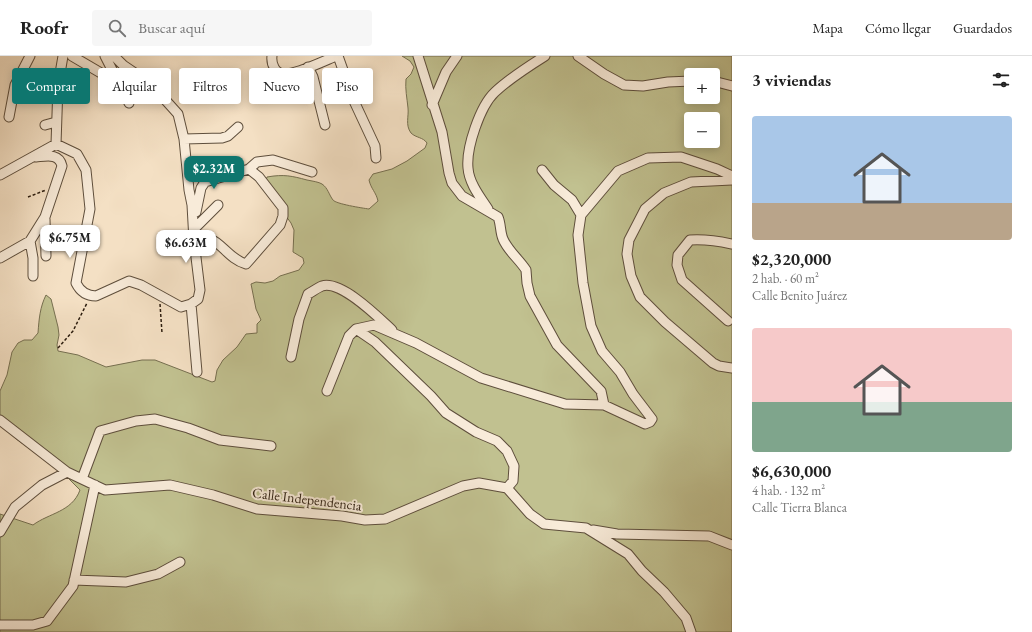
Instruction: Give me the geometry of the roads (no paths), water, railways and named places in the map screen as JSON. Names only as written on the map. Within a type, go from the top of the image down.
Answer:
[{"type":"street","points":[[9,117],[15,85],[30,56]]},
{"type":"street","points":[[56,144],[58,85],[63,56]]},
{"type":"street","points":[[72,56],[98,71]]},
{"type":"street","points":[[105,56],[111,68]]},
{"type":"street","points":[[56,144],[77,154],[86,170],[90,209],[76,283],[80,291],[90,296],[96,296],[129,281],[141,284],[181,307],[191,304],[198,299],[200,290],[194,241],[192,205],[184,140],[178,114],[151,84],[123,65],[114,56]]},
{"type":"street","points":[[272,56],[274,68],[280,73],[285,74],[337,56],[354,101],[375,146],[376,158]]},
{"type":"street","points":[[418,56],[432,105],[442,132],[452,183],[462,196],[498,217],[501,224],[503,238],[511,253],[526,270],[530,296],[557,345],[601,391],[604,404]]},
{"type":"street","points":[[432,105],[446,72],[457,56]]},
{"type":"street","points":[[489,211],[475,190],[468,169],[470,145],[479,116],[494,92],[545,56]]},
{"type":"street","points":[[578,56],[604,74],[624,85],[643,86],[684,81]]},
{"type":"street","points":[[308,67],[313,77],[325,125]]},
{"type":"street","points":[[720,83],[732,86]]},
{"type":"street","points":[[45,124],[56,122]]},
{"type":"street","points":[[184,140],[222,138],[228,136],[238,128]]},
{"type":"street","points":[[0,175],[56,144]]},
{"type":"street","points":[[0,258],[30,241],[45,217],[56,186],[62,166],[61,161],[57,157],[50,155],[31,158]]},
{"type":"street","points":[[327,391],[348,336],[356,329],[374,325],[416,343],[481,378],[565,404],[604,404],[645,424],[650,422],[652,419],[633,394],[620,372],[602,351],[591,326],[583,284],[578,235],[581,215],[618,171],[648,158],[681,158],[717,169],[732,176]]},
{"type":"street","points":[[194,227],[201,188],[205,182],[249,169],[257,162],[272,160],[312,172]]},
{"type":"street","points":[[194,241],[208,239],[215,242],[239,262],[246,264],[280,225],[283,216],[283,208],[259,177],[249,169]]},
{"type":"street","points":[[542,170],[554,185],[572,200],[581,215]]},
{"type":"street","points":[[732,180],[692,182],[664,193],[646,209],[629,240],[627,254],[632,276],[640,297],[665,322],[713,363],[719,366],[732,368]]},
{"type":"street","points":[[194,227],[218,205]]},
{"type":"street","points":[[45,217],[46,256]]},
{"type":"street","points":[[728,321],[682,280],[677,265],[678,256],[690,240],[700,239],[732,244]]},
{"type":"street","points":[[30,241],[30,248],[33,258],[33,276]]},
{"type":"street","points":[[291,357],[299,319],[308,294],[322,286],[336,286],[364,304],[398,335]]},
{"type":"street","points":[[191,304],[196,372]]},
{"type":"street","points":[[356,329],[375,342],[431,396],[446,413],[476,432],[497,441],[507,451],[514,466],[513,480],[507,488],[530,514],[544,524],[586,528],[617,534],[709,536],[732,545]]},
{"type":"street","name":"Calle Independencia","points":[[0,420],[67,472],[105,490],[170,485],[213,495],[257,509],[342,516],[365,520],[385,519],[463,486],[479,483],[507,488]]},
{"type":"street","points":[[82,479],[100,431],[136,421],[155,420],[188,428],[220,440],[271,446]]},
{"type":"street","points":[[0,532],[15,507],[42,485],[67,472]]},
{"type":"street","points":[[0,625],[33,625],[48,621],[73,586],[95,485]]},
{"type":"street","points":[[586,528],[628,554],[686,618],[691,632]]},
{"type":"street","points":[[74,580],[126,582],[158,574],[180,562]]}]
